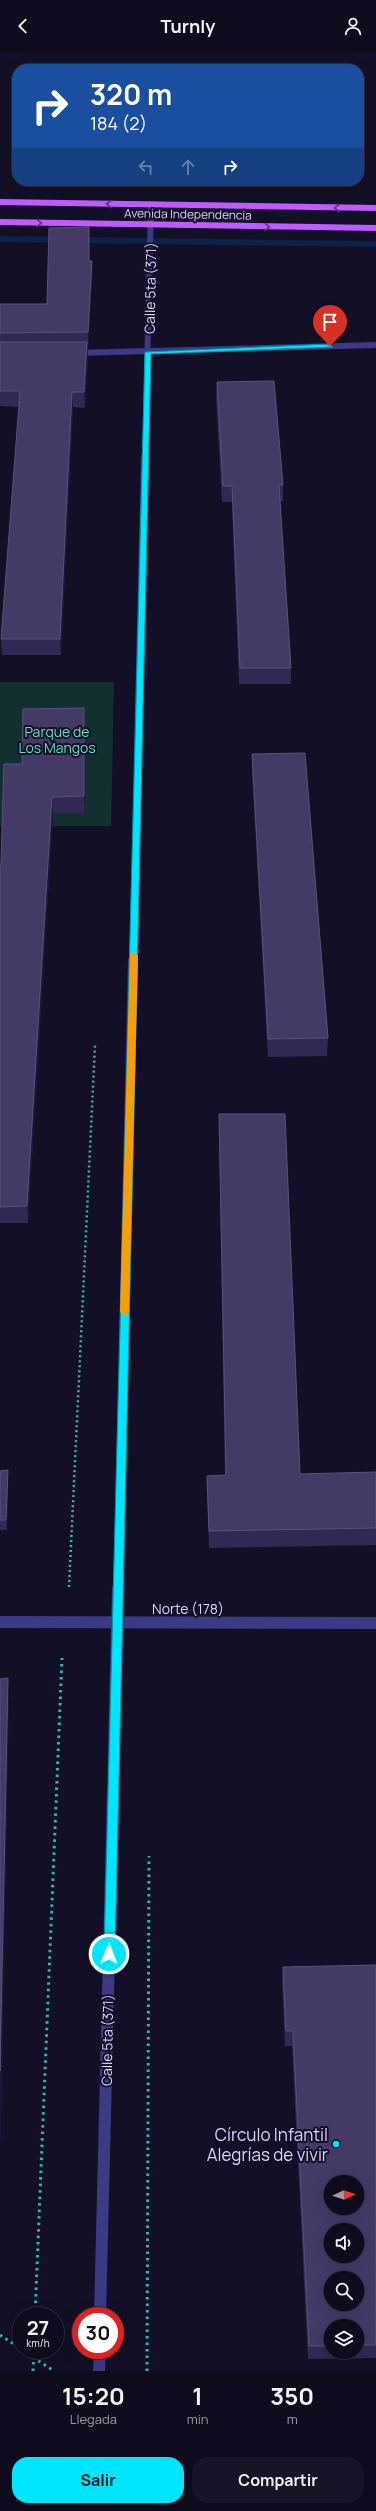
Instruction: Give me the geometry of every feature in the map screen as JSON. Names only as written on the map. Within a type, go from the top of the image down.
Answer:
[{"type":"main road","name":"Avenida Independencia","points":[[0,202],[376,208]]},
{"type":"main road","name":"Avenida Independencia","points":[[0,222],[376,228]]},
{"type":"street","name":"Calle 5ta (371)","points":[[100,2307],[118,1622],[151,204]]},
{"type":"street","points":[[62,353],[376,345]]},
{"type":"street","name":"Norte (178)","points":[[0,1622],[376,1623]]},
{"type":"street","points":[[99,2371],[100,2359]]},
{"type":"path","points":[[69,1591],[95,1042]]},
{"type":"path","points":[[35,2307],[62,1653]]},
{"type":"path","points":[[147,2371],[149,1854]]},
{"type":"path","points":[[0,2335],[12,2343]]},
{"type":"path","points":[[33,2371],[34,2359]]},
{"type":"path","points":[[36,2359],[54,2371]]},
{"type":"green space","name":"Parque de Los Mangos","points":[[0,682],[114,682],[111,826],[0,826]]},
{"type":"building","points":[[89,227],[89,261],[92,261],[88,332],[0,333],[0,304],[47,304],[49,228]]},
{"type":"building","points":[[0,342],[87,342],[84,392],[72,392],[60,639],[1,639],[20,391],[0,391]]},
{"type":"building","points":[[274,381],[283,485],[279,485],[291,668],[240,668],[232,486],[223,486],[217,382]]},
{"type":"building","points":[[84,708],[84,796],[52,797],[27,1206],[0,1207],[0,864],[4,764],[22,764],[23,709]]},
{"type":"building","points":[[305,753],[328,1038],[268,1039],[252,754]]},
{"type":"building","points":[[219,1114],[285,1114],[300,1474],[376,1472],[376,1528],[209,1531],[207,1476],[226,1475]]},
{"type":"building","points":[[8,1470],[6,1520],[0,1520],[0,1471]]},
{"type":"building","points":[[8,1678],[0,2071],[0,1679]]},
{"type":"building","name":"Círculo Infantil Alegrías de vivir","points":[[376,1965],[376,2345],[364,2345],[364,2319],[324,2319],[324,2346],[309,2346],[293,2031],[286,2031],[283,1967]]},
{"type":"waterway","points":[[0,239],[376,244]]},
{"type":"slow traffic","points":[[125,1312],[133,955]]},
{"type":"place","name":"Círculo Infantil Alegrías de vivir","points":[[336,2144]]},
{"type":"route","points":[[109,1954],[148,352],[330,346]]}]
